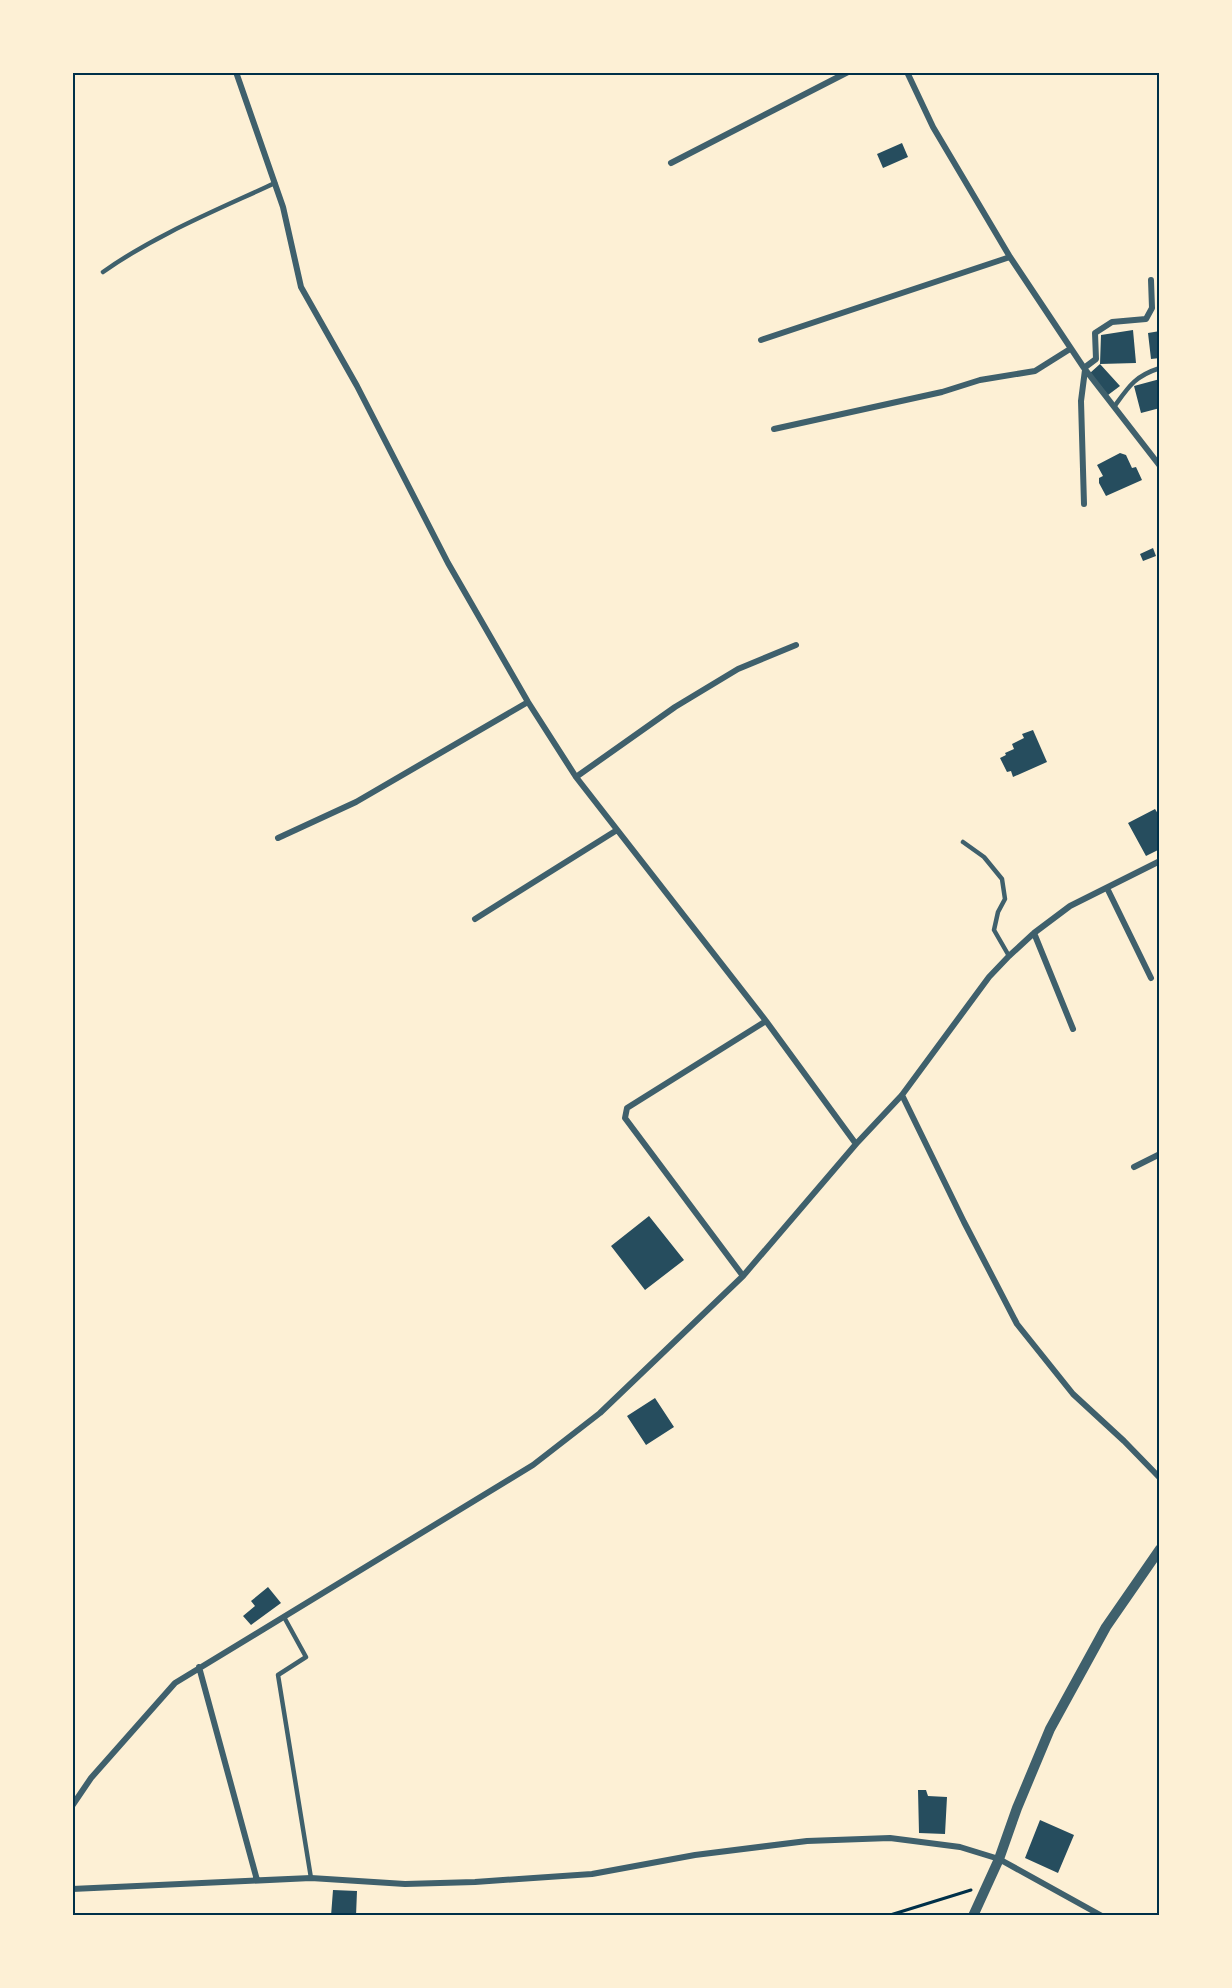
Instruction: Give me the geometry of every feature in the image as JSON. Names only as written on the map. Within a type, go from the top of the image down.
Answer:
[{"type":"street","points":[[236,72],[284,207],[301,287],[357,386],[448,563],[528,702],[576,777],[766,1021],[856,1144]]},
{"type":"street","points":[[671,163],[848,72]]},
{"type":"street","points":[[907,72],[933,127],[1010,257],[1084,369],[1160,466]]},
{"type":"street","points":[[761,340],[1010,257]]},
{"type":"street","points":[[1084,504],[1081,401],[1084,369],[1095,359],[1095,333],[1112,322],[1146,319],[1152,308],[1151,280]]},
{"type":"street","points":[[774,429],[942,392],[980,380],[1035,371],[1070,349]]},
{"type":"street","points":[[576,777],[675,706],[738,669],[796,645]]},
{"type":"street","points":[[278,838],[356,802],[528,702]]},
{"type":"street","points":[[475,919],[617,830]]},
{"type":"street","points":[[72,1806],[91,1779],[175,1683],[533,1465],[600,1413],[743,1276],[856,1144],[902,1095],[989,977],[1009,956],[1034,933],[1070,906],[1160,861]]},
{"type":"street","points":[[1107,888],[1151,978]]},
{"type":"street","points":[[1034,933],[1073,1029]]},
{"type":"street","points":[[743,1276],[625,1118],[624,1112],[664,1084],[766,1021]]},
{"type":"street","points":[[902,1095],[1017,1324],[1073,1394],[1160,1478]]},
{"type":"street","points":[[1134,1167],[1160,1154]]},
{"type":"street","points":[[973,1916],[999,1859],[1017,1808],[1050,1729],[1106,1627],[1160,1549]]},
{"type":"street","points":[[199,1667],[257,1880]]},
{"type":"street","points":[[72,1889],[311,1878],[405,1884],[476,1882],[592,1874],[704,1853],[807,1841],[890,1838],[960,1847],[999,1859],[1102,1916]]},
{"type":"lane","points":[[103,272],[126,256],[275,183]]},
{"type":"lane","points":[[1114,407],[1131,383],[1144,373],[1160,368]]},
{"type":"lane","points":[[963,842],[984,857],[1002,879],[1005,899],[998,912],[994,930],[1009,956]]},
{"type":"lane","points":[[284,1617],[306,1657],[278,1675],[311,1878]]},
{"type":"path","points":[[887,1916],[987,1886]]},
{"type":"building","points":[[902,143],[908,157],[883,168],[877,154]]},
{"type":"building","points":[[1133,330],[1136,363],[1100,364],[1101,335]]},
{"type":"building","points":[[1160,331],[1160,358],[1151,359],[1148,333]]},
{"type":"building","points":[[1100,364],[1120,386],[1108,395],[1090,373]]},
{"type":"building","points":[[1160,379],[1160,408],[1141,413],[1134,386]]},
{"type":"building","points":[[1120,453],[1126,455],[1132,468],[1136,467],[1142,480],[1106,496],[1099,483],[1099,478],[1103,476],[1097,465]]},
{"type":"building","points":[[1153,548],[1156,556],[1143,561],[1140,554]]},
{"type":"building","points":[[1033,730],[1047,762],[1013,777],[1011,771],[1007,772],[1000,758],[1014,749],[1012,744],[1024,738],[1022,734]]},
{"type":"building","points":[[1155,809],[1160,817],[1160,849],[1146,856],[1128,823]]},
{"type":"building","points":[[649,1216],[684,1260],[645,1290],[611,1246]]},
{"type":"building","points":[[655,1398],[674,1427],[646,1445],[627,1416]]},
{"type":"building","points":[[268,1587],[281,1603],[251,1625],[243,1616],[255,1606],[251,1601]]},
{"type":"building","points":[[918,1790],[926,1790],[928,1796],[947,1797],[945,1834],[919,1833]]},
{"type":"building","points":[[1040,1820],[1074,1835],[1058,1873],[1025,1858]]},
{"type":"building","points":[[333,1890],[357,1891],[356,1916],[331,1916]]}]
